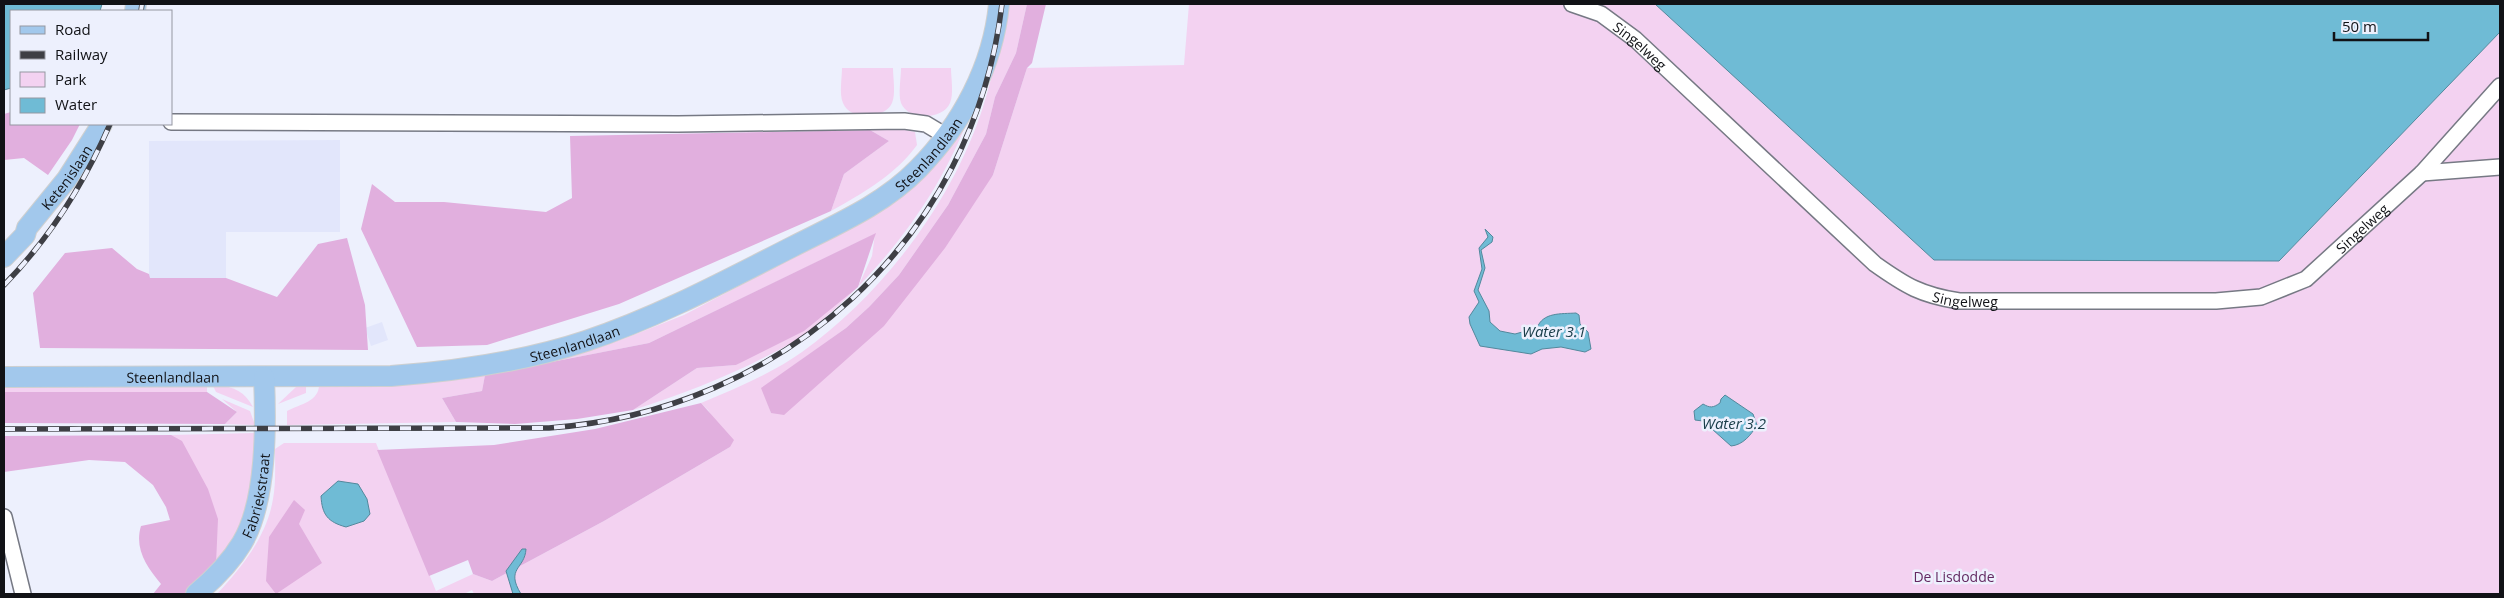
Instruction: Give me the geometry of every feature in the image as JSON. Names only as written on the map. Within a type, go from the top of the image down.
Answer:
[{"type":"main road","name":"Steenlandlaan","points":[[4,377],[391,376],[454,370],[508,361],[586,341],[676,305],[860,212],[899,185],[917,170],[946,136],[967,104],[991,46],[999,4]]},
{"type":"main road","name":"Ketenislaan","points":[[4,257],[25,235],[27,228],[80,161],[101,125]]},
{"type":"main road","name":"Ketenislaan","points":[[4,243],[16,232],[27,228]]},
{"type":"main road","name":"Fabriekstraat","points":[[196,594],[224,569],[243,542],[254,517],[262,474],[264,377]]},
{"type":"street","name":"Singelweg","points":[[1572,4],[1600,14],[1635,39],[1875,264],[1905,286],[1932,297],[1959,301],[2216,301],[2261,297],[2306,279],[2422,173],[2500,86]]},
{"type":"street","points":[[172,122],[688,124],[904,121],[926,124],[946,136]]},
{"type":"street","points":[[2422,173],[2500,167]]},
{"type":"street","points":[[4,517],[23,594]]},
{"type":"shaded area","points":[[1027,4],[1046,4],[1032,63],[1027,68],[993,175],[945,248],[884,326],[784,415],[771,413],[761,388],[846,328],[869,307],[899,275],[948,205],[986,134],[995,97],[1016,53]]},
{"type":"shaded area","points":[[10,112],[10,125],[80,125],[72,140],[48,175],[24,158],[4,160],[4,114]]},
{"type":"shaded area","points":[[870,130],[889,141],[844,174],[831,211],[619,304],[487,345],[417,347],[361,229],[372,184],[395,202],[444,202],[546,212],[572,198],[570,136]]},
{"type":"shaded area","points":[[340,140],[340,232],[226,232],[226,278],[149,278],[149,141]]},
{"type":"shaded area","points":[[876,233],[858,287],[804,331],[736,365],[697,368],[633,410],[577,419],[515,424],[456,422],[442,398],[482,391],[485,375],[649,343]]},
{"type":"shaded area","points":[[347,238],[365,305],[368,350],[40,348],[33,293],[65,253],[112,248],[137,269],[149,274],[150,278],[226,278],[277,297],[318,244]]},
{"type":"shaded area","points":[[382,322],[388,340],[371,346],[365,328]]},
{"type":"shaded area","points":[[4,392],[207,392],[237,412],[225,424],[4,423]]},
{"type":"shaded area","points":[[701,403],[734,440],[730,447],[604,521],[492,581],[473,574],[468,560],[429,576],[377,450],[494,445],[595,429]]},
{"type":"shaded area","points":[[171,435],[182,441],[208,489],[218,519],[216,564],[187,594],[153,594],[161,584],[143,557],[139,534],[141,526],[170,520],[166,507],[153,485],[125,462],[89,460],[4,472],[4,436]]},
{"type":"shaded area","points":[[294,500],[305,510],[299,524],[322,563],[276,594],[266,581],[269,537]]},
{"type":"green space","name":"De Lisdodde","points":[[1008,4],[1027,4],[1016,53],[995,97],[986,134],[948,205],[899,275],[869,307],[846,328],[762,388],[771,413],[993,175],[1027,68],[1184,65],[1189,4],[1655,4],[1934,260],[2279,261],[2500,32],[2500,594],[474,594],[472,590],[464,594],[217,594],[244,562],[265,526],[274,493],[275,449],[284,443],[376,443],[436,591],[473,574],[492,581],[604,521],[730,447],[708,410],[701,403],[766,374],[802,352],[832,329],[860,302],[887,274],[912,243],[934,211],[970,142],[987,94]]},
{"type":"green space","points":[[842,68],[893,68],[894,95],[892,103],[882,112],[868,116],[853,113],[847,109],[841,95]]},
{"type":"green space","points":[[901,68],[951,68],[952,95],[946,109],[940,113],[926,116],[911,113],[905,109],[901,103],[900,95]]},
{"type":"green space","points":[[969,116],[956,147],[922,208],[901,237],[858,286],[872,256],[875,234],[649,343],[485,375],[575,356],[626,338],[684,315],[829,239]]},
{"type":"green space","points":[[870,130],[905,130],[915,132],[917,145],[889,174],[831,211],[844,174],[889,141]]},
{"type":"green space","points":[[857,288],[828,315],[786,346],[719,379],[633,410],[697,368],[736,365]]},
{"type":"green space","points":[[485,375],[482,391],[442,398],[456,422],[287,425],[287,411],[313,398],[319,385],[444,381]]},
{"type":"green space","points":[[306,385],[306,393],[278,404],[296,387]]},
{"type":"green space","points":[[207,386],[207,392],[4,392],[4,387]]},
{"type":"green space","points":[[213,386],[226,386],[236,390],[245,396],[253,407],[216,392]]},
{"type":"green space","points":[[222,399],[250,411],[255,425],[225,424],[237,412]]},
{"type":"green space","points":[[255,433],[255,467],[251,498],[239,528],[216,564],[171,435]]},
{"type":"water","points":[[4,4],[102,4],[100,10],[10,10],[10,88],[4,90]]},
{"type":"water","points":[[1655,4],[2500,4],[2500,32],[2279,261],[1934,260]]},
{"type":"water","name":"Water 3.1","points":[[1485,229],[1493,237],[1492,242],[1481,250],[1485,268],[1478,290],[1489,311],[1490,322],[1500,331],[1515,334],[1537,328],[1548,316],[1576,313],[1579,315],[1580,324],[1588,332],[1591,349],[1585,352],[1561,347],[1542,349],[1531,354],[1480,346],[1470,324],[1469,317],[1479,302],[1474,291],[1482,269],[1479,248],[1488,237]]},
{"type":"water","name":"Water 3.2","points":[[1725,395],[1753,414],[1757,425],[1746,439],[1739,444],[1731,446],[1703,421],[1695,420],[1694,411],[1703,404],[1710,407],[1715,406],[1720,403]]},
{"type":"water","points":[[338,481],[358,484],[367,499],[370,514],[364,521],[346,527],[335,523],[327,517],[321,496]]},
{"type":"water","points":[[522,549],[526,549],[525,556],[515,574],[521,594],[513,594],[506,571]]},
{"type":"railway","points":[[141,10],[142,4]]},
{"type":"railway","points":[[4,429],[549,428],[635,415],[715,388],[788,348],[853,298],[908,237],[952,167],[984,89],[1002,4]]},
{"type":"railway","points":[[4,285],[51,229],[89,168],[110,125]]}]
